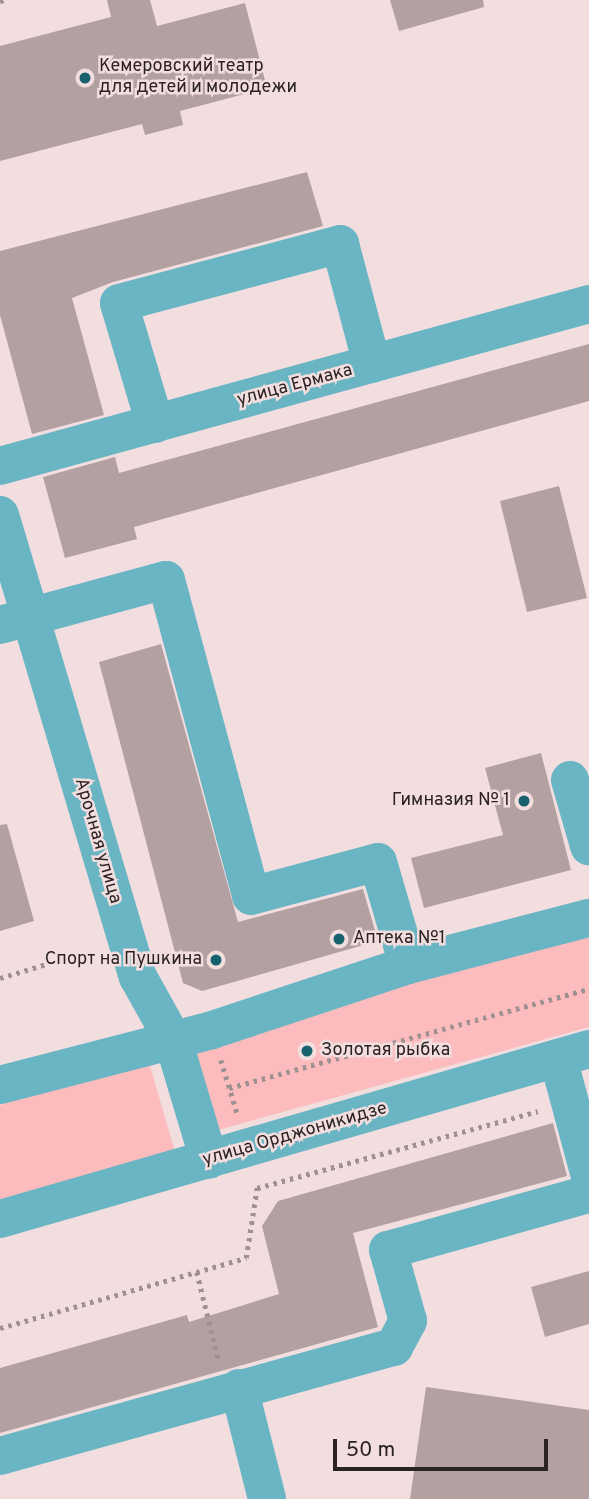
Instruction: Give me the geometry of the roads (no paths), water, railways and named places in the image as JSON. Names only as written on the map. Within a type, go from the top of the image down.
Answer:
[{"type":"street","points":[[155,424],[119,303],[340,244],[372,365]]},
{"type":"street","name":"улица Ермака","points":[[0,466],[589,304]]},
{"type":"street","name":"Арочная улица","points":[[0,515],[16,620],[138,977],[173,1040],[209,1160]]},
{"type":"street","points":[[16,620],[166,580],[251,896],[378,862],[408,965]]},
{"type":"street","points":[[570,780],[589,846]]},
{"type":"street","points":[[0,1085],[173,1040],[408,965],[589,918]]},
{"type":"street","points":[[573,1053],[570,1102],[589,1173]]},
{"type":"street","name":"улица Орджоникидзе","points":[[0,1219],[573,1053]]},
{"type":"street","points":[[0,1456],[394,1347],[408,1321],[388,1250],[589,1194]]},
{"type":"street","points":[[239,1388],[267,1499]]},
{"type":"place","name":"Кемеровский театр для детей и молодежи","points":[[85,78]]},
{"type":"place","name":"Гимназия № 1","points":[[524,801]]},
{"type":"place","name":"Аптека №1","points":[[339,939]]},
{"type":"place","name":"Спорт на Пушкина","points":[[216,960]]},
{"type":"place","name":"Золотая рыбка","points":[[307,1051]]}]
